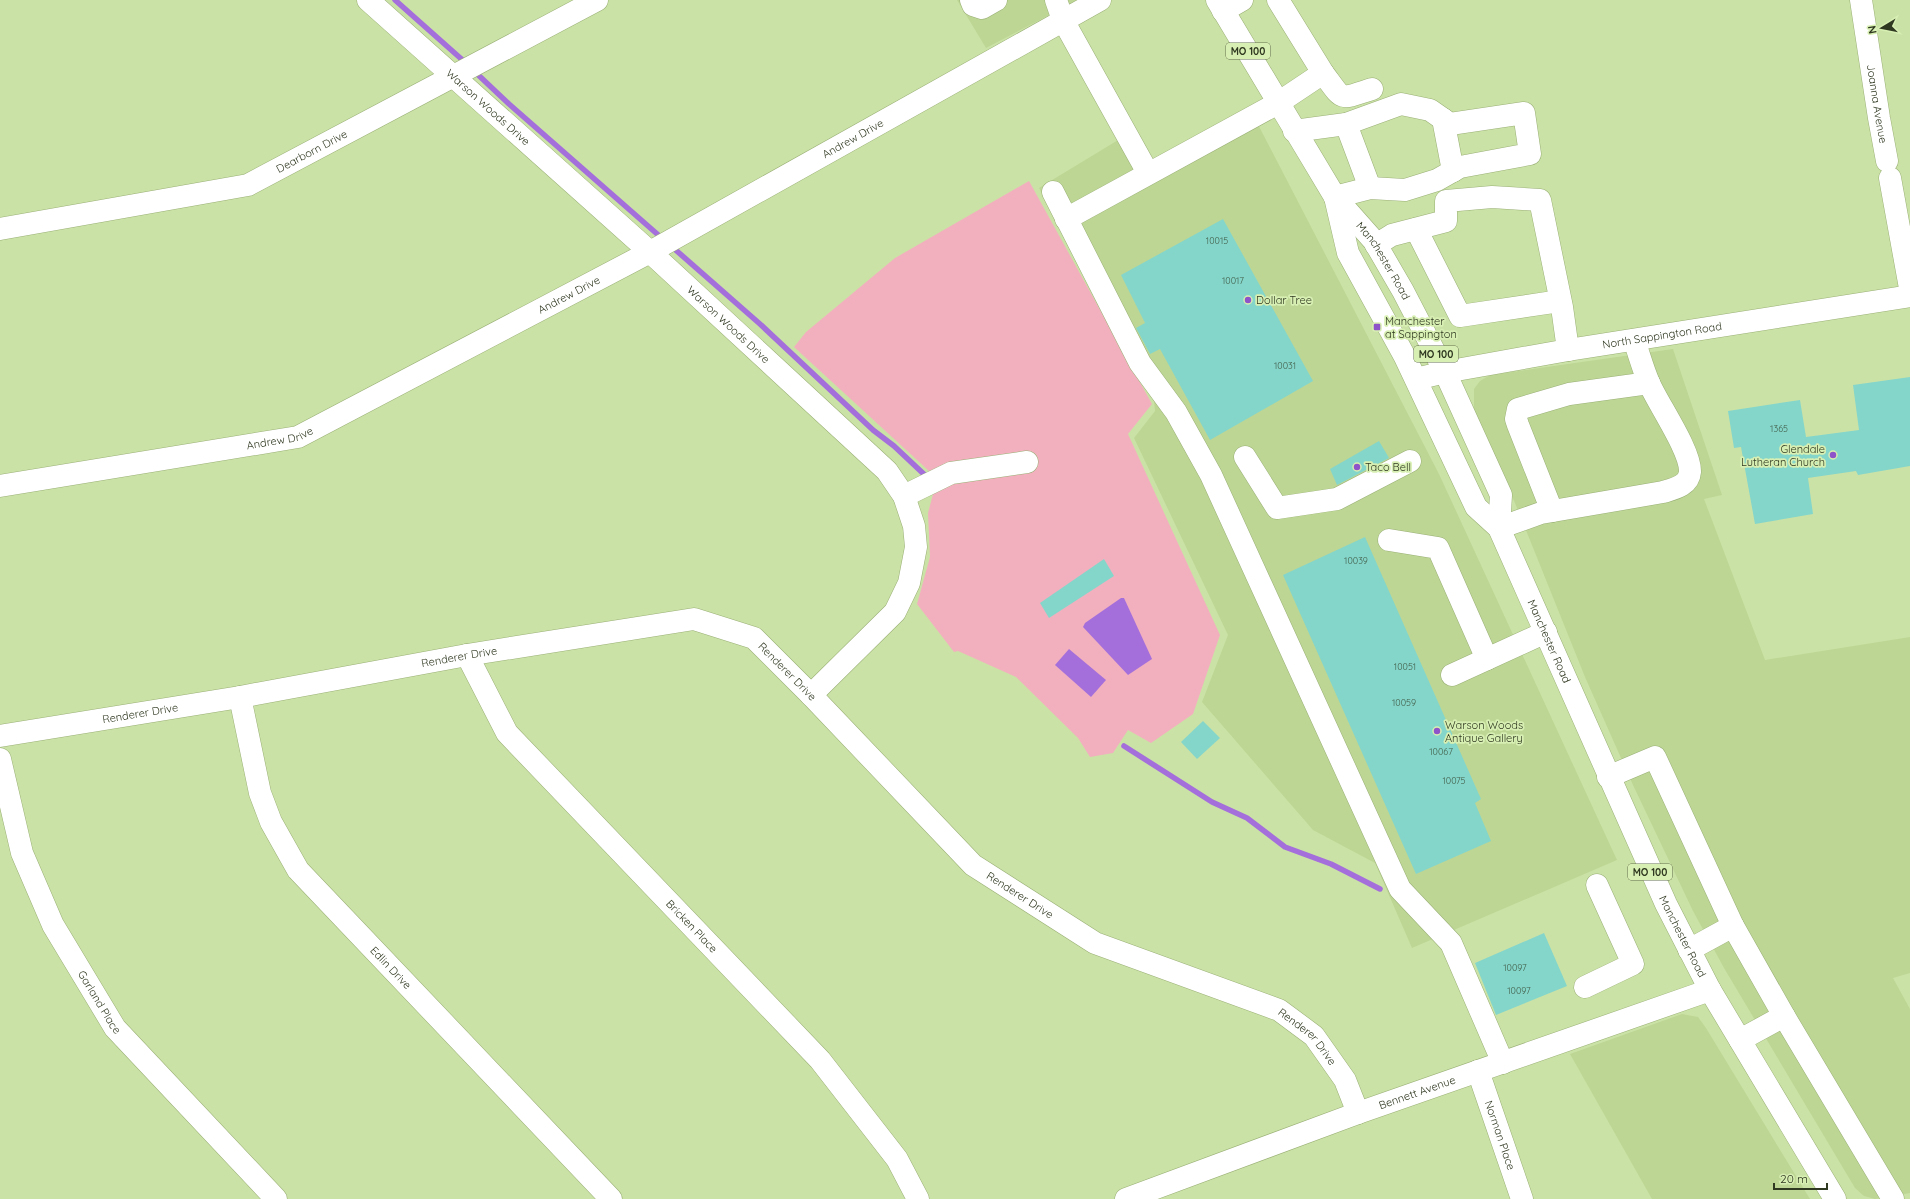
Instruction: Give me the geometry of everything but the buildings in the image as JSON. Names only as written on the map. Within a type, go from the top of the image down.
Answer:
[{"type":"street","name":"Warson Woods Drive","points":[[368,0],[457,73],[660,245],[887,471],[904,496],[914,526],[916,547],[909,583],[895,612],[811,695]]},
{"type":"street","name":"Dearborn Drive","points":[[0,229],[248,185],[597,0]]},
{"type":"street","points":[[971,0],[973,5],[982,8],[996,0]]},
{"type":"street","points":[[1056,0],[1063,20],[1148,173]]},
{"type":"street","name":"Andrew Drive","points":[[0,486],[298,437],[660,245],[1100,0]]},
{"type":"street","points":[[1220,5],[1242,0]]},
{"type":"street","points":[[1278,0],[1323,73],[1340,95],[1346,98],[1372,89]]},
{"type":"street","name":"Joanna Avenue","points":[[1861,0],[1878,118],[1910,288]]},
{"type":"street","name":"Manchester Road","points":[[1220,5],[1294,131],[1335,197],[1376,245],[1445,372],[1501,495],[1499,528]]},
{"type":"street","points":[[1066,219],[1278,103],[1323,73]]},
{"type":"street","points":[[1294,131],[1346,124],[1401,104],[1430,110],[1450,124],[1524,113],[1530,154],[1460,168],[1437,180],[1405,190],[1370,188],[1335,197]]},
{"type":"street","points":[[1443,119],[1453,171]]},
{"type":"street","points":[[1346,124],[1370,188]]},
{"type":"street","points":[[1052,192],[1140,363],[1176,412],[1211,475],[1400,888],[1451,943],[1503,1063]]},
{"type":"street","name":"Manchester Road","points":[[1335,197],[1348,253],[1416,379],[1476,507],[1499,528],[1546,632],[1647,865],[1689,950],[1710,990],[1835,1199]]},
{"type":"street","points":[[1376,245],[1392,235],[1446,221],[1446,201],[1492,197],[1540,200],[1568,350]]},
{"type":"street","points":[[1416,229],[1460,316],[1560,301]]},
{"type":"street","name":"North Sappington Road","points":[[1416,379],[1445,372],[1568,350],[1910,296]]},
{"type":"street","points":[[1499,528],[1552,511],[1663,492],[1682,486],[1690,472],[1684,450],[1649,383],[1634,340]]},
{"type":"street","points":[[1552,511],[1516,419],[1518,409],[1569,394],[1649,383]]},
{"type":"street","points":[[1245,457],[1278,508],[1337,499],[1410,461]]},
{"type":"street","points":[[904,496],[951,473],[1027,462]]},
{"type":"street","points":[[1389,540],[1438,548],[1487,659]]},
{"type":"street","name":"Renderer Drive","points":[[0,736],[240,698],[468,655],[694,619],[754,638],[811,695],[973,865],[1095,943],[1279,1010],[1314,1036],[1345,1080],[1358,1113]]},
{"type":"street","points":[[1452,676],[1546,632]]},
{"type":"street","name":"Bricken Place","points":[[468,655],[507,733],[820,1060],[897,1159],[918,1199]]},
{"type":"street","name":"Edlin Drive","points":[[240,698],[260,793],[271,822],[298,870],[611,1199]]},
{"type":"street","points":[[1608,777],[1655,757],[1733,926],[1784,1016],[1893,1199]]},
{"type":"street","name":"Garland Place","points":[[0,759],[22,853],[53,925],[115,1028],[276,1199]]},
{"type":"street","points":[[1585,987],[1633,964],[1597,885]]},
{"type":"street","points":[[1689,950],[1733,926]]},
{"type":"street","name":"Bennett Avenue","points":[[1126,1199],[1358,1113],[1710,990]]},
{"type":"street","points":[[1740,1040],[1784,1016]]},
{"type":"street","name":"Norman Place","points":[[1478,1071],[1522,1199]]},
{"type":"shaded area","points":[[957,0],[1078,0],[986,48]]},
{"type":"shaded area","points":[[1250,109],[1439,474],[1617,860],[1412,948],[1375,863],[1313,830],[1202,702],[1228,635],[1134,438],[1155,411],[1154,401],[1039,188],[1133,131],[1150,161]]},
{"type":"shaded area","points":[[1029,181],[1152,404],[1128,434],[1220,635],[1193,714],[1151,743],[1128,730],[1113,753],[1090,757],[1078,738],[1016,677],[958,651],[954,652],[917,604],[930,557],[928,513],[933,494],[929,471],[794,347],[806,332],[895,258]]},
{"type":"shaded area","points":[[1673,349],[1722,495],[1704,499],[1765,660],[1910,637],[1910,973],[1893,978],[1910,1009],[1910,1193],[1875,1199],[1864,1196],[1855,1188],[1724,968],[1693,911],[1633,785],[1585,677],[1515,503],[1474,413],[1474,389],[1480,381],[1490,375]]},
{"type":"shaded area","points":[[1121,598],[1124,598],[1152,659],[1128,675],[1083,627],[1085,623]]},
{"type":"shaded area","points":[[1069,649],[1106,680],[1091,697],[1055,665]]},
{"type":"shaded area","points":[[1682,1014],[1698,1017],[1706,1028],[1810,1199],[1652,1199],[1570,1054]]},
{"type":"waterway","points":[[395,0],[467,64]]},
{"type":"waterway","points":[[473,70],[509,104],[664,240]]},
{"type":"waterway","points":[[670,245],[760,324],[873,430],[894,446],[928,478]]},
{"type":"waterway","points":[[1124,746],[1212,802],[1247,818],[1285,847],[1331,864],[1380,889]]},
{"type":"place","name":"Dollar Tree","points":[[1248,300]]},
{"type":"place","name":"Manchester at Sappington","points":[[1377,327]]},
{"type":"place","name":"Glendale Lutheran Church","points":[[1833,455]]},
{"type":"place","name":"Taco Bell","points":[[1357,467]]},
{"type":"place","name":"Warson Woods Antique Gallery","points":[[1437,731]]}]
